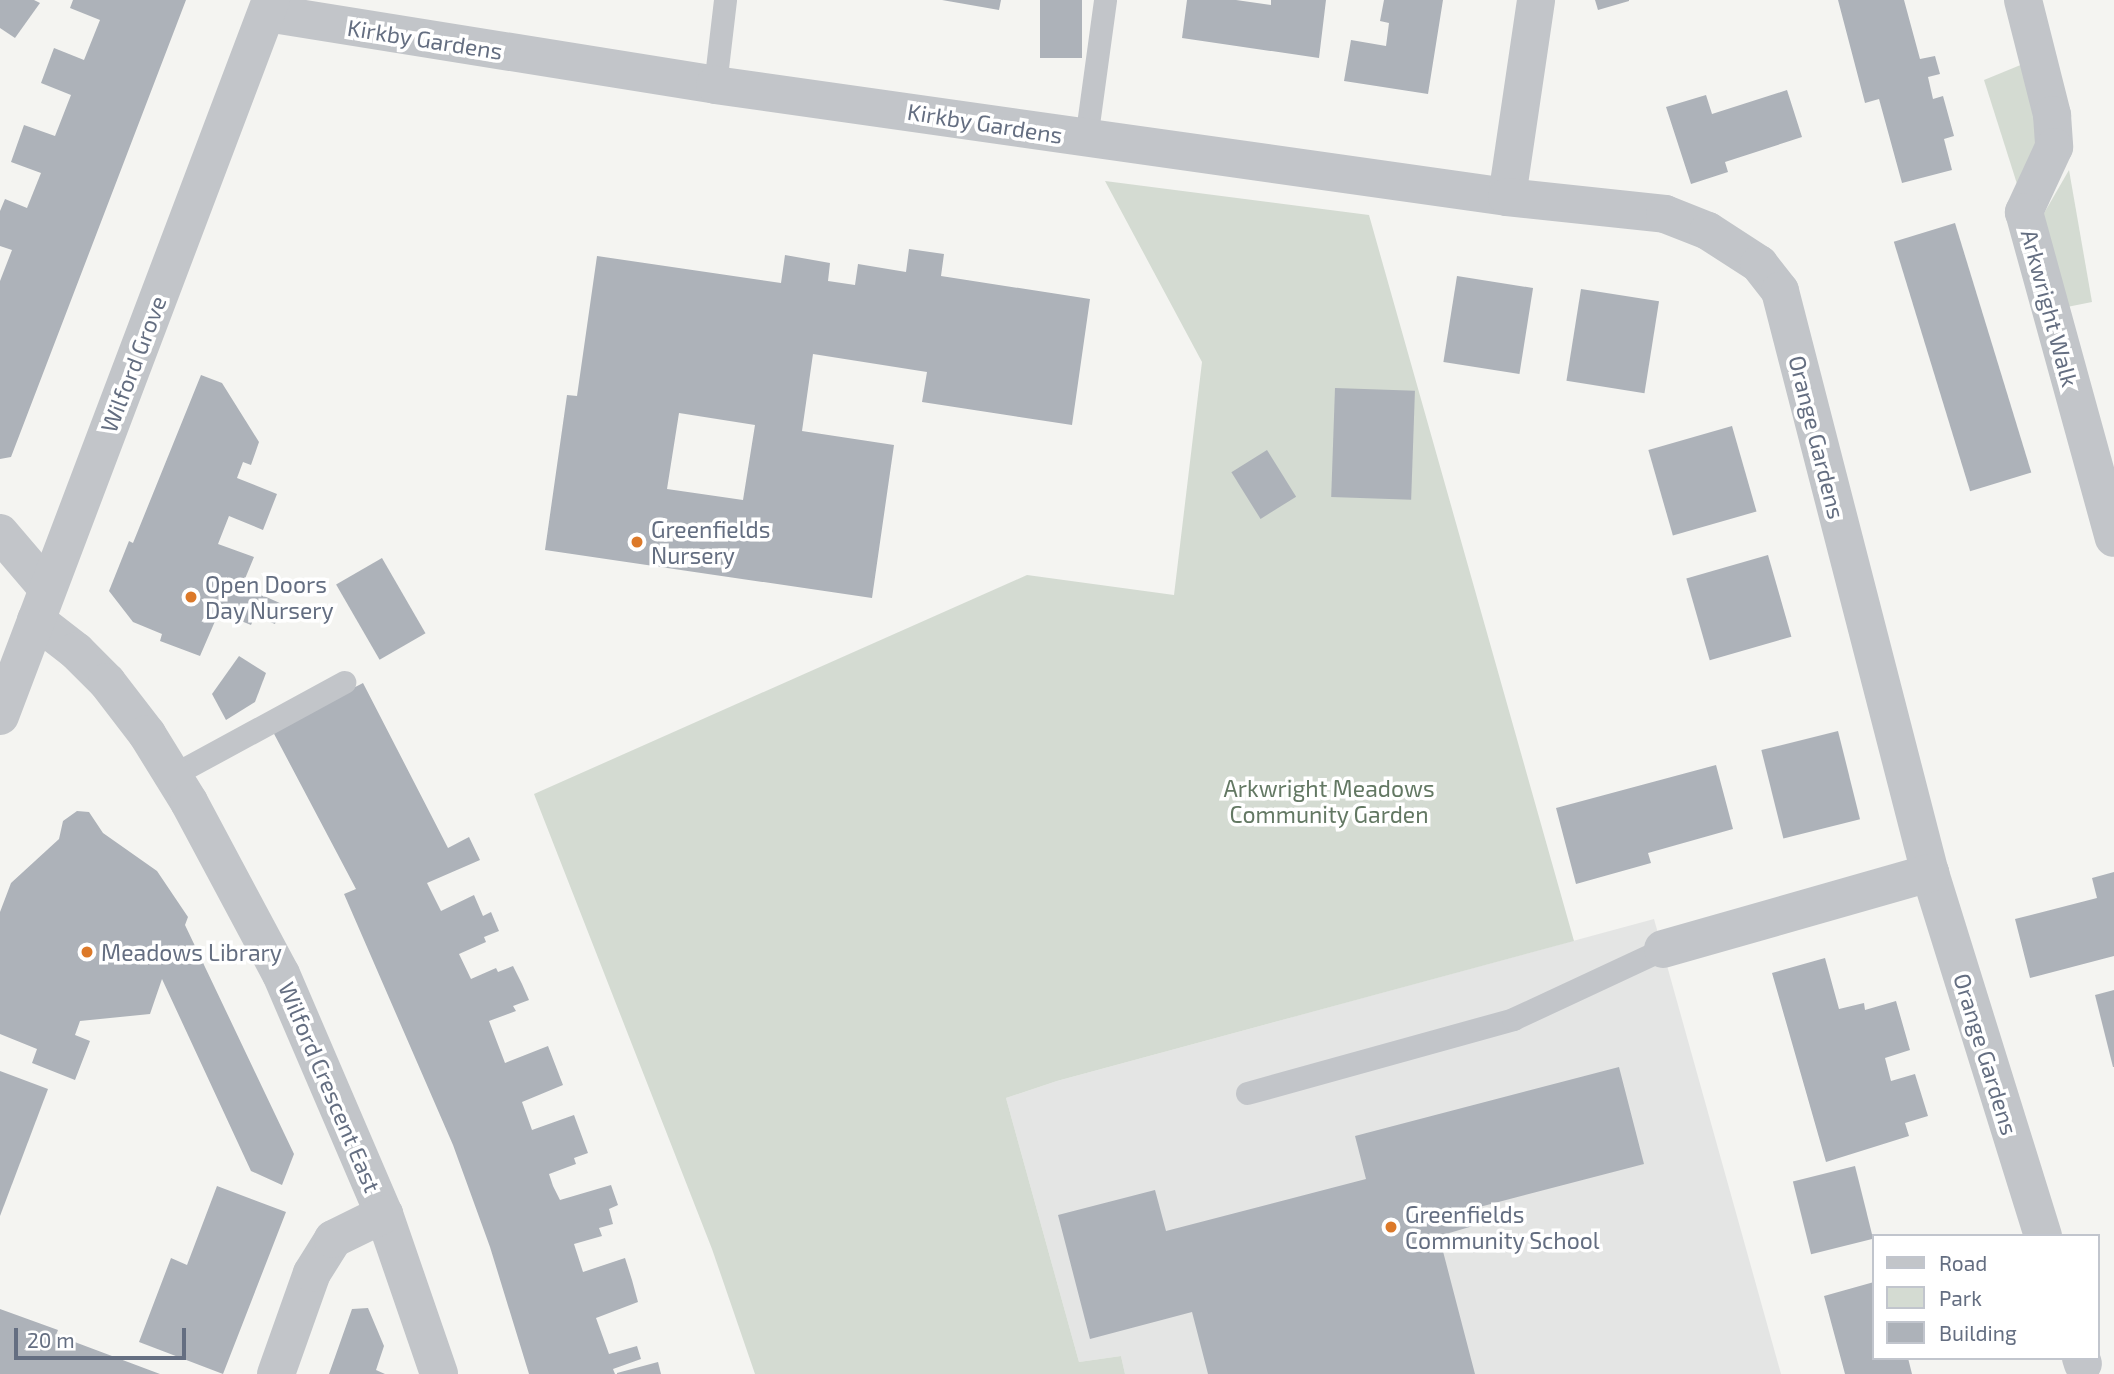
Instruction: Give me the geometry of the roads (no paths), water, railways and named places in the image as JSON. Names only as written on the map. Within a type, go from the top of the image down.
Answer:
[{"type":"street","points":[[1507,197],[1536,0]]},
{"type":"street","name":"Arkwright Walk","points":[[2023,0],[2052,115],[2054,147],[2024,212],[2114,538]]},
{"type":"street","name":"Kirkby Gardens","points":[[269,6],[715,85],[995,122],[1086,139],[1507,197]]},
{"type":"street","name":"Wilford Grove","points":[[0,716],[269,6]]},
{"type":"street","name":"Orange Gardens","points":[[1507,197],[1665,214],[1708,231],[1759,264],[1780,291],[1930,873],[2042,1234]]},
{"type":"street","name":"Wilford Crescent East","points":[[0,533],[42,604],[75,651],[107,682],[173,775],[281,974],[384,1214],[439,1374]]},
{"type":"street","points":[[1663,949],[1930,873]]},
{"type":"street","points":[[276,1374],[312,1273],[333,1239],[384,1214]]},
{"type":"lane","points":[[715,85],[725,0]]},
{"type":"lane","points":[[1086,139],[1105,0]]},
{"type":"lane","points":[[173,775],[344,682]]},
{"type":"lane","points":[[1247,1093],[1513,1019],[1663,949]]},
{"type":"place","name":"Greenfields Nursery","points":[[637,542]]},
{"type":"place","name":"Open Doors Day Nursery","points":[[191,597]]},
{"type":"place","name":"Meadows Library","points":[[87,952]]},
{"type":"place","name":"Greenfields Community School","points":[[1391,1227]]},
{"type":"park label","name":"Arkwright Meadows Community Garden","points":[[1329,801]]}]
